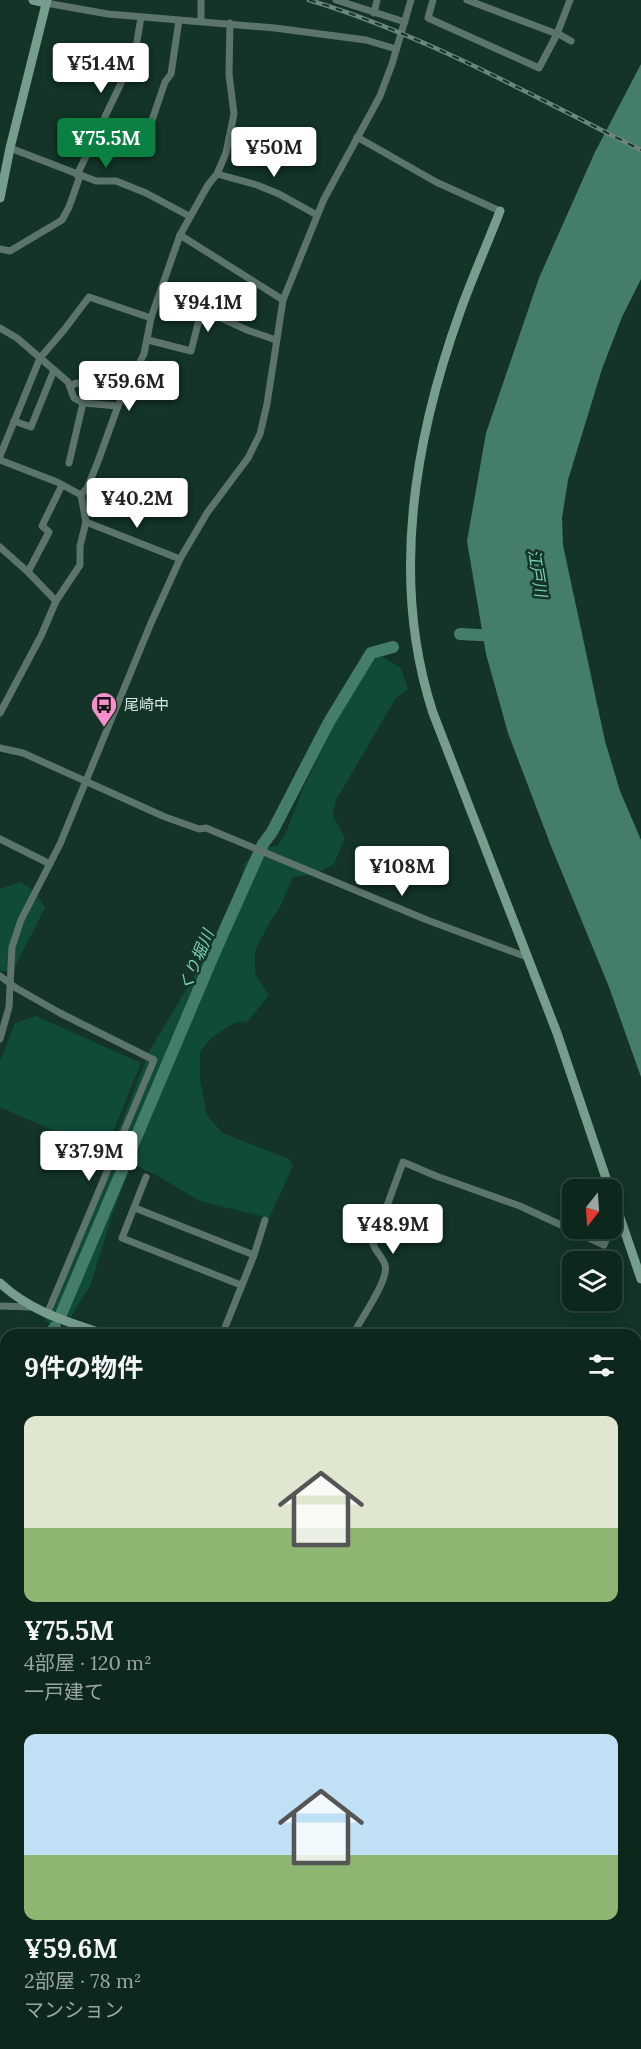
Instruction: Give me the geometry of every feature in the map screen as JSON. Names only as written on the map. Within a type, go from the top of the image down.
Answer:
[{"type":"street","points":[[33,0],[100,13],[230,23],[366,40],[396,49]]},
{"type":"street","points":[[201,0],[201,21]]},
{"type":"street","points":[[374,13],[377,0]]},
{"type":"street","points":[[0,1039],[8,1016],[10,961],[15,934],[50,864],[151,623],[180,560],[207,513],[243,465],[256,443],[264,422],[283,300],[317,215],[375,106],[411,0]]},
{"type":"street","points":[[433,0],[428,18],[539,68],[557,33],[570,0]]},
{"type":"street","points":[[467,0],[557,33],[571,41]]},
{"type":"street","points":[[340,1],[405,22]]},
{"type":"street","points":[[0,198],[3,164],[10,148],[47,2]]},
{"type":"street","points":[[0,249],[10,251],[62,220],[69,207],[79,176],[135,54],[141,17]]},
{"type":"street","points":[[146,138],[165,82],[171,74],[179,20]]},
{"type":"street","points":[[81,495],[87,488],[97,464],[118,406],[141,362],[148,340],[151,318],[180,235],[189,216],[217,174],[226,153],[234,114],[229,74],[230,23]]},
{"type":"street","points":[[357,136],[436,182],[500,211],[460,313],[425,428],[417,485],[410,579],[416,647],[428,699],[575,1083],[606,1179]]},
{"type":"street","points":[[10,148],[79,176],[96,181],[116,181],[146,193],[189,216]]},
{"type":"street","points":[[217,174],[257,185],[279,194],[317,215]]},
{"type":"street","points":[[180,235],[283,300]]},
{"type":"street","points":[[161,290],[247,330],[276,340]]},
{"type":"street","points":[[81,495],[0,458],[1,445],[14,421],[40,358],[89,297],[151,318]]},
{"type":"street","points":[[148,340],[191,351],[202,309]]},
{"type":"street","points":[[0,328],[17,338],[68,382],[74,399],[83,403],[118,406]]},
{"type":"street","points":[[14,421],[31,427],[54,370]]},
{"type":"street","points":[[70,387],[76,383],[128,386]]},
{"type":"street","points":[[69,463],[83,403]]},
{"type":"street","points":[[28,572],[49,532],[42,526],[62,485]]},
{"type":"street","points":[[0,713],[41,636],[56,601],[80,566],[80,546],[86,522],[81,495]]},
{"type":"street","points":[[86,522],[180,560]]},
{"type":"street","points":[[0,547],[56,601]]},
{"type":"street","points":[[0,748],[23,753],[165,817],[199,829],[206,828],[270,857],[446,928],[527,957]]},
{"type":"street","points":[[0,839],[50,864]]},
{"type":"street","points":[[0,976],[60,1013],[154,1060],[49,1315]]},
{"type":"street","points":[[356,1329],[385,1273],[386,1267],[373,1244],[403,1162],[520,1206],[562,1226]]},
{"type":"street","points":[[146,1177],[122,1238],[241,1285]]},
{"type":"street","points":[[135,1208],[254,1255]]},
{"type":"street","points":[[224,1329],[254,1255],[265,1220]]},
{"type":"street","points":[[622,1224],[641,1279]]},
{"type":"street","points":[[591,1239],[604,1245],[606,1239]]},
{"type":"street","points":[[0,1283],[31,1307],[84,1329]]},
{"type":"street","points":[[0,1306],[31,1307]]},
{"type":"shaded area","points":[[379,655],[401,668],[408,689],[396,698],[336,800],[333,816],[345,838],[334,864],[315,874],[293,877],[281,905],[255,951],[255,974],[269,995],[248,1021],[234,1023],[211,1038],[200,1052],[200,1080],[207,1116],[223,1133],[289,1159],[293,1166],[269,1218],[200,1201],[156,1175],[132,1164],[113,1212],[91,1284],[68,1322],[55,1326],[45,1321],[49,1300],[75,1250],[110,1151],[150,1050],[220,933],[239,888],[245,863],[259,849],[278,845],[368,656]]},
{"type":"shaded area","points":[[21,882],[35,892],[45,908],[12,972],[0,971],[0,889]]},
{"type":"shaded area","points":[[36,1016],[141,1063],[110,1140],[98,1150],[0,1107],[0,1061],[15,1023]]},
{"type":"water","name":"江戸川","points":[[641,64],[641,279],[622,317],[602,369],[568,480],[562,518],[563,545],[605,741],[620,791],[641,840],[641,1077],[609,987],[508,733],[486,654],[467,541],[486,433],[539,278],[595,152]]},
{"type":"waterway","name":"くり堀川","points":[[460,634],[498,636]]},
{"type":"waterway","name":"くり堀川","points":[[62,1312],[263,844],[272,832],[329,722],[371,653],[393,647]]},
{"type":"railway","points":[[309,0],[352,14],[437,49],[641,150]]},
{"type":"place","name":"尾崎中","points":[[104,728]]}]
